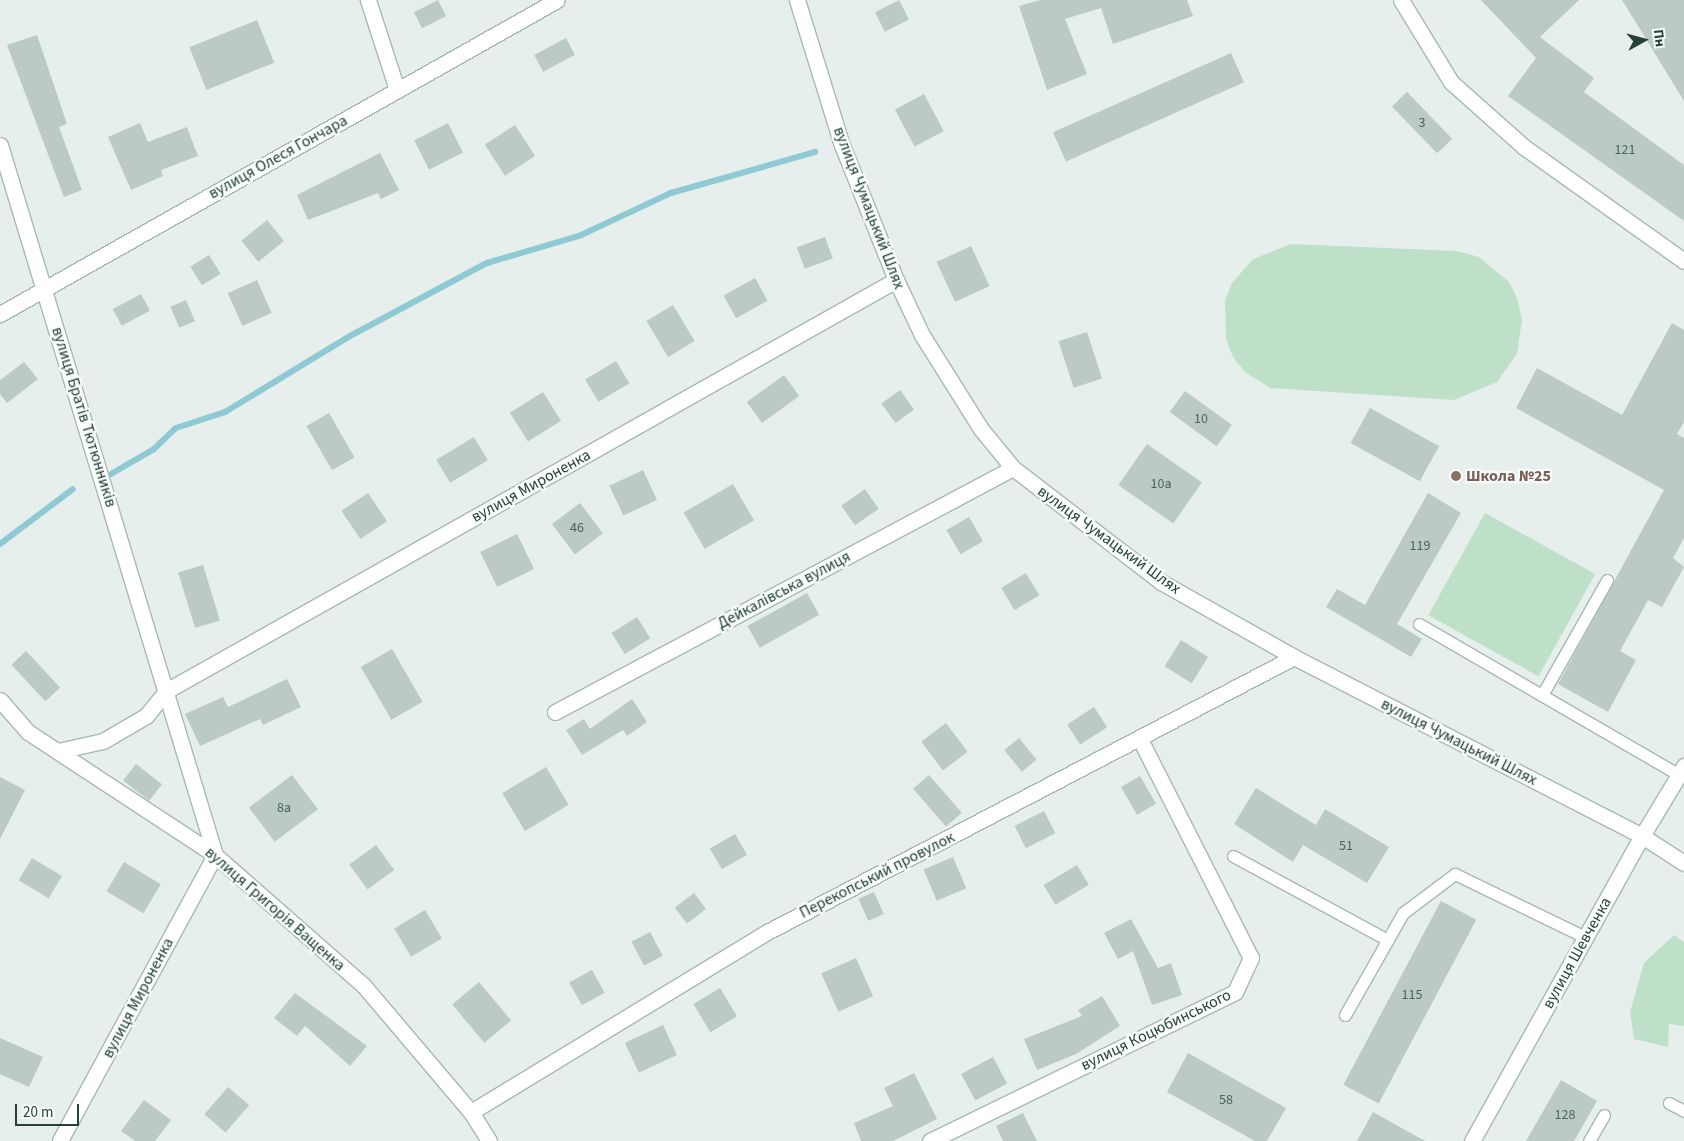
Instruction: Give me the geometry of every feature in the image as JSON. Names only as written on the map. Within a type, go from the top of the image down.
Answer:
[{"type":"street","points":[[368,0],[397,90]]},
{"type":"street","name":"вулиця Олеся Гончара","points":[[0,314],[557,0]]},
{"type":"street","name":"вулиця Чумацький Шлях","points":[[797,0],[842,145],[896,280],[922,335],[976,422],[1013,468],[1161,582],[1294,657],[1642,836],[1684,863]]},
{"type":"street","points":[[1401,0],[1451,82],[1524,146],[1684,261]]},
{"type":"street","name":"вулиця Братів Тютюнників","points":[[0,145],[45,288],[215,855]]},
{"type":"street","name":"вулиця Мироненка","points":[[166,690],[896,280]]},
{"type":"street","name":"Дейкалівська вулиця","points":[[555,712],[1013,468]]},
{"type":"street","name":"Перекопський провулок","points":[[471,1112],[769,931],[1294,657]]},
{"type":"street","points":[[58,751],[103,741],[146,716],[166,690]]},
{"type":"street","name":"вулиця Григорія Ващенка","points":[[0,700],[28,732],[215,855],[364,986],[471,1112],[489,1141]]},
{"type":"street","name":"вулиця Коцюбинського","points":[[930,1141],[1236,992],[1251,958],[1140,739]]},
{"type":"street","name":"вулиця Шевченка","points":[[1472,1141],[1642,836],[1681,771]]},
{"type":"street","name":"вулиця Мироненка","points":[[60,1141],[215,855]]},
{"type":"lane","points":[[1542,695],[1607,580]]},
{"type":"lane","points":[[1419,624],[1542,695],[1681,771]]},
{"type":"lane","points":[[1233,856],[1388,940]]},
{"type":"lane","points":[[1346,1015],[1403,913],[1455,874],[1585,938]]},
{"type":"lane","points":[[1669,1104],[1684,1112]]},
{"type":"lane","points":[[1589,1141],[1604,1115]]},
{"type":"green space","points":[[1291,244],[1457,251],[1479,257],[1509,282],[1517,298],[1522,320],[1517,354],[1497,382],[1454,400],[1270,388],[1245,372],[1233,357],[1226,339],[1225,300],[1232,283],[1253,259]]},
{"type":"green space","points":[[1485,513],[1595,574],[1538,676],[1428,615]]},
{"type":"green space","points":[[1674,935],[1684,942],[1684,1026],[1669,1024],[1668,1047],[1634,1039],[1630,1012],[1644,963]]},
{"type":"building","points":[[438,0],[446,16],[422,28],[414,12]]},
{"type":"building","points":[[899,0],[909,20],[885,32],[875,12]]},
{"type":"building","points":[[1040,0],[1187,0],[1193,16],[1113,44],[1101,8],[1065,19],[1087,74],[1047,90],[1019,6]]},
{"type":"building","points":[[1481,0],[1579,0],[1540,37],[1594,78],[1584,92],[1684,165],[1684,221],[1508,96],[1536,58]]},
{"type":"building","points":[[1622,0],[1684,0],[1684,101]]},
{"type":"building","points":[[257,20],[274,63],[207,90],[189,47]]},
{"type":"building","points":[[37,35],[67,124],[59,127],[82,190],[64,197],[7,45]]},
{"type":"building","points":[[566,38],[575,55],[543,72],[534,55]]},
{"type":"building","points":[[1231,53],[1244,82],[1066,162],[1053,132]]},
{"type":"building","points":[[1407,92],[1452,139],[1437,153],[1392,107]]},
{"type":"building","points":[[924,94],[944,131],[915,147],[895,109]]},
{"type":"building","points":[[140,123],[148,142],[187,127],[198,156],[161,170],[163,176],[131,190],[108,137]]},
{"type":"building","points":[[448,123],[463,152],[429,170],[414,140]]},
{"type":"building","points":[[515,125],[535,156],[505,176],[485,145]]},
{"type":"building","points":[[380,153],[399,190],[381,199],[378,193],[308,220],[297,195]]},
{"type":"building","points":[[267,220],[284,241],[258,262],[241,241]]},
{"type":"building","points":[[825,237],[833,259],[805,269],[797,247]]},
{"type":"building","points":[[971,246],[990,286],[955,302],[937,262]]},
{"type":"building","points":[[209,255],[221,274],[202,285],[190,267]]},
{"type":"building","points":[[755,278],[768,301],[736,318],[724,295]]},
{"type":"building","points":[[257,280],[272,313],[242,326],[228,293]]},
{"type":"building","points":[[141,294],[150,311],[122,326],[113,309]]},
{"type":"building","points":[[186,300],[195,321],[179,328],[170,307]]},
{"type":"building","points":[[673,305],[695,341],[668,357],[646,321]]},
{"type":"building","points":[[1672,323],[1684,330],[1684,422],[1677,434],[1684,438],[1684,538],[1673,558],[1684,567],[1662,607],[1648,600],[1620,651],[1636,660],[1608,712],[1558,684],[1664,490],[1516,408],[1537,368],[1622,415]]},
{"type":"building","points":[[1087,332],[1102,379],[1074,388],[1058,341]]},
{"type":"building","points":[[616,361],[629,383],[599,402],[585,380]]},
{"type":"building","points":[[24,362],[38,379],[7,403],[0,394],[0,380]]},
{"type":"building","points":[[784,375],[799,396],[762,423],[747,402]]},
{"type":"building","points":[[900,390],[914,409],[895,423],[881,404]]},
{"type":"building","points":[[1185,391],[1232,425],[1217,446],[1170,412]]},
{"type":"building","points":[[543,392],[561,421],[528,442],[510,413]]},
{"type":"building","points":[[1370,408],[1439,446],[1420,481],[1351,443]]},
{"type":"building","points":[[329,413],[354,457],[332,470],[306,426]]},
{"type":"building","points":[[474,437],[488,460],[450,483],[436,460]]},
{"type":"building","points":[[1147,444],[1202,482],[1173,523],[1118,485]]},
{"type":"building","points":[[643,470],[657,500],[623,516],[609,486]]},
{"type":"building","points":[[733,484],[754,520],[705,549],[684,512]]},
{"type":"building","points":[[865,489],[879,509],[855,525],[841,506]]},
{"type":"building","points":[[368,493],[387,521],[360,539],[341,511]]},
{"type":"building","points":[[1428,493],[1461,513],[1397,624],[1422,639],[1411,657],[1326,607],[1337,589],[1365,605]]},
{"type":"building","points":[[580,503],[603,533],[575,554],[552,524]]},
{"type":"building","points":[[969,517],[983,541],[960,554],[946,530]]},
{"type":"building","points":[[517,534],[534,569],[497,587],[480,552]]},
{"type":"building","points":[[203,565],[220,620],[195,628],[178,573]]},
{"type":"building","points":[[1026,573],[1039,595],[1015,610],[1001,588]]},
{"type":"building","points":[[807,593],[819,615],[760,648],[748,626]]},
{"type":"building","points":[[637,617],[650,638],[625,654],[612,633]]},
{"type":"building","points":[[1181,640],[1208,657],[1192,683],[1165,666]]},
{"type":"building","points":[[392,649],[422,702],[391,720],[361,667]]},
{"type":"building","points":[[26,651],[60,688],[45,701],[11,665]]},
{"type":"building","points":[[287,679],[301,707],[263,725],[260,719],[200,746],[185,714],[223,697],[228,707]]},
{"type":"building","points":[[632,699],[647,722],[627,736],[623,730],[582,755],[566,730],[584,719],[590,729]]},
{"type":"building","points":[[1094,707],[1107,727],[1080,745],[1067,724]]},
{"type":"building","points":[[946,723],[968,752],[943,770],[921,742]]},
{"type":"building","points":[[1019,738],[1037,760],[1022,772],[1004,750]]},
{"type":"building","points":[[136,764],[162,784],[149,801],[123,781]]},
{"type":"building","points":[[546,767],[569,805],[525,831],[502,793]]},
{"type":"building","points":[[292,775],[318,809],[275,842],[249,807]]},
{"type":"building","points":[[929,775],[962,813],[946,827],[913,789]]},
{"type":"building","points":[[1140,776],[1156,804],[1137,815],[1121,787]]},
{"type":"building","points":[[0,777],[25,790],[0,839]]},
{"type":"building","points":[[1256,788],[1316,825],[1325,809],[1389,847],[1367,883],[1303,845],[1293,862],[1234,824]]},
{"type":"building","points":[[1044,811],[1055,833],[1026,848],[1015,826]]},
{"type":"building","points":[[735,834],[747,855],[722,869],[710,848]]},
{"type":"building","points":[[376,845],[394,870],[368,889],[349,864]]},
{"type":"building","points":[[953,857],[966,888],[937,901],[924,870]]},
{"type":"building","points":[[32,858],[62,876],[49,898],[19,880]]},
{"type":"building","points":[[124,862],[161,884],[143,913],[106,891]]},
{"type":"building","points":[[1077,865],[1089,885],[1055,905],[1044,885]]},
{"type":"building","points":[[874,892],[884,914],[868,921],[858,899]]},
{"type":"building","points":[[694,893],[706,909],[687,923],[675,907]]},
{"type":"building","points":[[1441,901],[1476,920],[1379,1103],[1343,1085]]},
{"type":"building","points":[[425,910],[442,938],[411,957],[394,929]]},
{"type":"building","points":[[1131,919],[1158,968],[1171,963],[1182,995],[1152,1005],[1133,951],[1118,959],[1104,933]]},
{"type":"building","points":[[650,932],[663,956],[644,966],[631,942]]},
{"type":"building","points":[[856,958],[873,996],[838,1012],[821,973]]},
{"type":"building","points":[[592,970],[605,993],[582,1005],[569,983]]},
{"type":"building","points":[[479,982],[511,1020],[484,1043],[452,1004]]},
{"type":"building","points":[[720,988],[737,1016],[710,1032],[693,1004]]},
{"type":"building","points":[[295,993],[367,1046],[350,1066],[305,1026],[297,1036],[274,1018]]},
{"type":"building","points":[[1102,996],[1120,1026],[1076,1054],[1037,1070],[1024,1039],[1082,1016],[1078,1010]]},
{"type":"building","points":[[663,1025],[677,1055],[639,1073],[625,1043]]},
{"type":"building","points":[[0,1038],[43,1057],[29,1087],[0,1074]]},
{"type":"building","points":[[1188,1053],[1286,1108],[1267,1141],[1255,1141],[1167,1092]]},
{"type":"building","points":[[993,1057],[1007,1083],[975,1100],[961,1074]]},
{"type":"building","points":[[914,1073],[937,1119],[893,1141],[861,1141],[854,1123],[893,1106],[884,1088]]},
{"type":"building","points":[[1561,1080],[1597,1101],[1581,1129],[1574,1141],[1526,1141]]},
{"type":"building","points":[[228,1087],[249,1105],[226,1133],[204,1114]]},
{"type":"building","points":[[144,1100],[171,1120],[155,1141],[135,1141],[121,1131]]},
{"type":"building","points":[[1373,1112],[1425,1141],[1357,1141]]},
{"type":"building","points":[[1023,1113],[1037,1141],[1003,1141],[996,1126]]},
{"type":"waterway","points":[[111,474],[154,449],[176,428],[225,412],[350,336],[487,263],[579,236],[671,193],[815,152]]},
{"type":"waterway","points":[[0,544],[73,489]]},
{"type":"place","name":"Школа №25","points":[[1456,476]]}]
